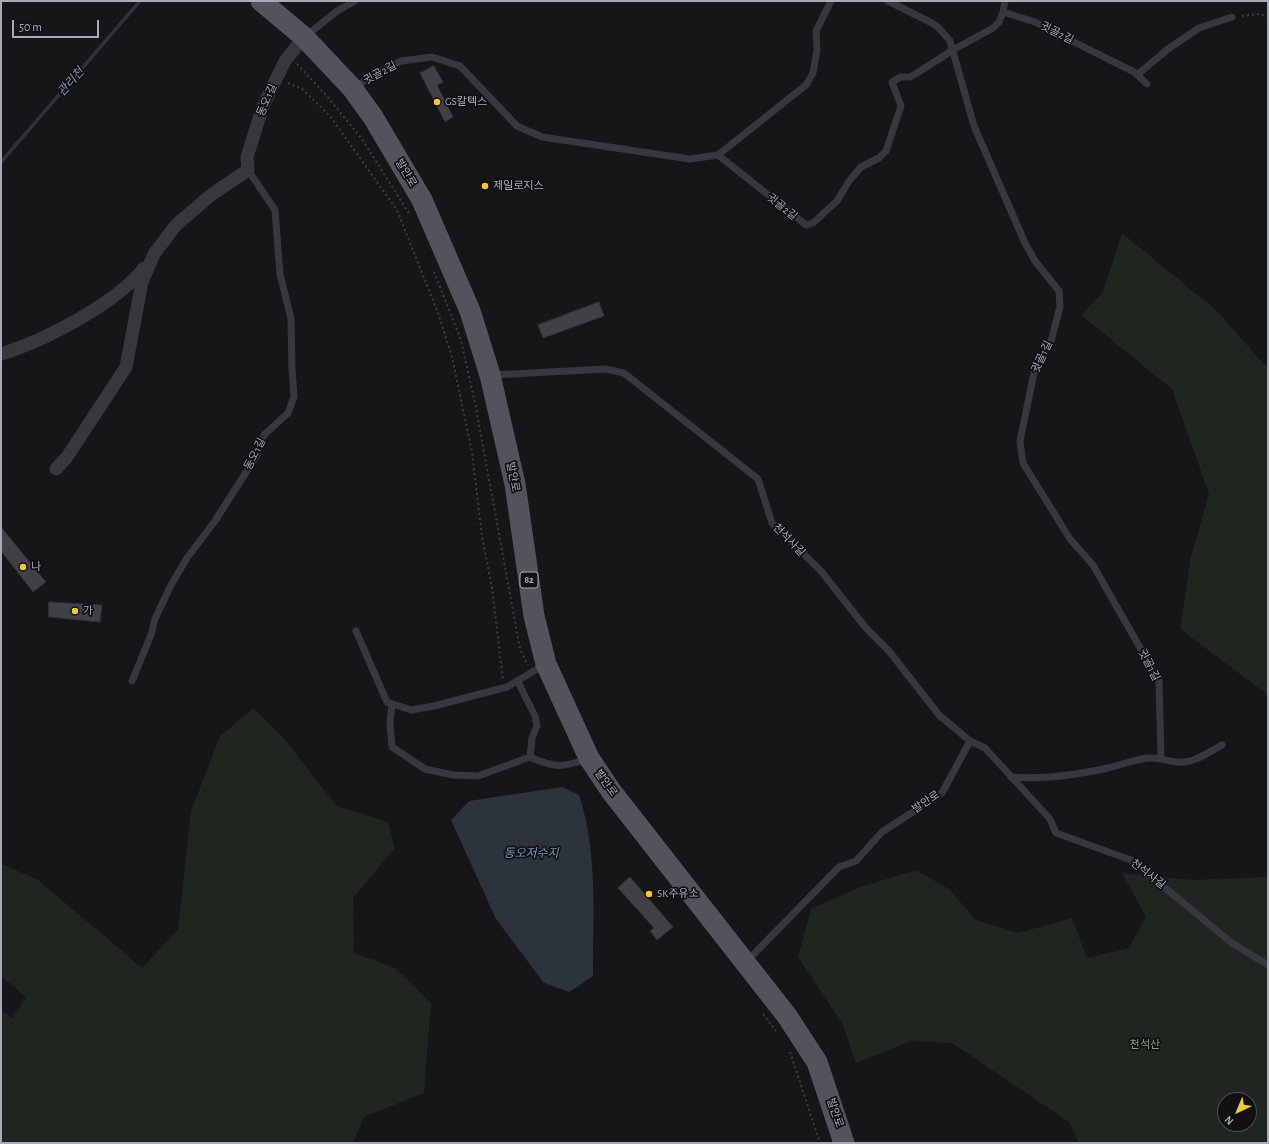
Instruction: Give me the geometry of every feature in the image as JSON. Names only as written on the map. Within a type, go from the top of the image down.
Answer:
[{"type":"main road","name":"발안로","points":[[261,1],[304,37],[352,88],[373,117],[422,200],[470,311],[490,375],[515,484],[534,616],[546,664],[589,758],[642,831],[787,1016],[817,1062],[844,1143]]},
{"type":"street","name":"동오1길","points":[[248,170],[247,157],[264,106],[285,61],[304,37]]},
{"type":"street","points":[[1,354],[16,349],[58,330],[99,305],[134,280],[176,225],[211,195],[248,170]]},
{"type":"street","points":[[56,469],[67,457],[126,368],[142,282],[154,254]]},
{"type":"lane","points":[[304,37],[337,11],[355,1]]},
{"type":"lane","points":[[718,154],[806,85],[813,73],[817,50],[816,31],[831,1]]},
{"type":"lane","name":"귓골1길","points":[[888,1],[938,27],[950,41],[974,126],[1025,243],[1035,261],[1059,291],[1060,307],[1051,341],[1034,373],[1020,441],[1023,463],[1070,539],[1093,565],[1159,680],[1161,758]]},
{"type":"lane","points":[[1003,12],[1005,1]]},
{"type":"lane","name":"귓골2길","points":[[352,88],[401,61],[432,57],[460,66],[517,126],[536,135],[690,159],[718,154],[806,226],[813,224],[837,201],[849,181],[861,167],[879,158],[886,151],[901,106],[892,82],[900,78],[910,77],[992,28],[999,22],[1003,12],[1035,22],[1137,76],[1147,84]]},
{"type":"lane","points":[[1137,76],[1168,49],[1199,28],[1232,17]]},
{"type":"lane","name":"동오1길","points":[[132,681],[151,635],[155,619],[171,586],[187,558],[215,521],[257,455],[264,436],[288,413],[294,397],[292,319],[280,274],[275,210],[248,170]]},
{"type":"lane","name":"천석사길","points":[[490,375],[604,369],[624,373],[758,479],[772,523],[820,571],[865,627],[888,651],[938,715],[970,741],[985,748],[1050,819],[1056,833],[1131,860],[1232,943],[1268,965]]},
{"type":"lane","points":[[356,631],[387,702],[411,710],[434,706],[507,687],[518,682],[546,664]]},
{"type":"lane","points":[[518,682],[536,716],[536,726],[532,738],[530,758]]},
{"type":"lane","points":[[392,704],[390,723],[392,747],[425,769],[453,775],[478,776],[530,758],[547,765],[565,767],[589,758]]},
{"type":"lane","name":"발안로","points":[[746,963],[839,868],[856,861],[882,832],[942,794],[970,741]]},
{"type":"lane","points":[[1011,777],[1030,779],[1058,776],[1106,768],[1147,758],[1161,758],[1178,763],[1194,760],[1222,745]]},
{"type":"path","points":[[1232,17],[1258,14],[1268,16]]},
{"type":"path","points":[[275,81],[287,83],[302,89],[330,116],[379,183],[396,210],[438,313],[452,357],[472,452],[482,537],[492,588],[503,680],[507,687]]},
{"type":"green space","points":[[1122,233],[1217,311],[1268,369],[1268,695],[1180,629],[1191,557],[1209,494],[1172,389],[1081,315],[1103,292]]},
{"type":"green space","points":[[254,708],[285,740],[337,806],[388,822],[395,848],[353,898],[354,953],[395,968],[431,1003],[424,1093],[364,1117],[353,1143],[1,1143],[1,1010],[12,1018],[26,997],[1,976],[1,864],[37,879],[142,968],[178,929],[191,811],[220,736]]},
{"type":"green space","name":"천석산","points":[[916,870],[949,889],[976,920],[1018,933],[1072,918],[1087,958],[1129,948],[1146,917],[1122,873],[1193,880],[1268,877],[1268,1143],[1079,1143],[1069,1122],[952,1043],[911,1041],[856,1063],[843,1025],[798,957],[811,909],[860,887]]},
{"type":"water","name":"동오저수지","points":[[562,787],[579,795],[585,817],[592,862],[594,907],[593,976],[569,992],[544,983],[496,919],[451,820],[469,801]]},
{"type":"building","points":[[434,66],[443,82],[437,85],[453,117],[445,122],[420,73]]},
{"type":"building","points":[[599,302],[604,316],[543,338],[538,325]]},
{"type":"building","name":"나","points":[[1,527],[46,582],[33,592],[1,551]]},
{"type":"building","name":"가","points":[[49,602],[102,605],[100,622],[49,617]]},
{"type":"building","points":[[630,877],[673,927],[657,940],[650,931],[654,928],[618,888]]},
{"type":"waterway","name":"관리천","points":[[1,162],[140,1]]},
{"type":"place","name":"GS칼텍스","points":[[437,102]]},
{"type":"place","name":"제일로지스","points":[[485,186]]},
{"type":"place","name":"나","points":[[23,567]]},
{"type":"place","name":"가","points":[[75,611]]},
{"type":"place","name":"SK주유소","points":[[649,894]]}]
